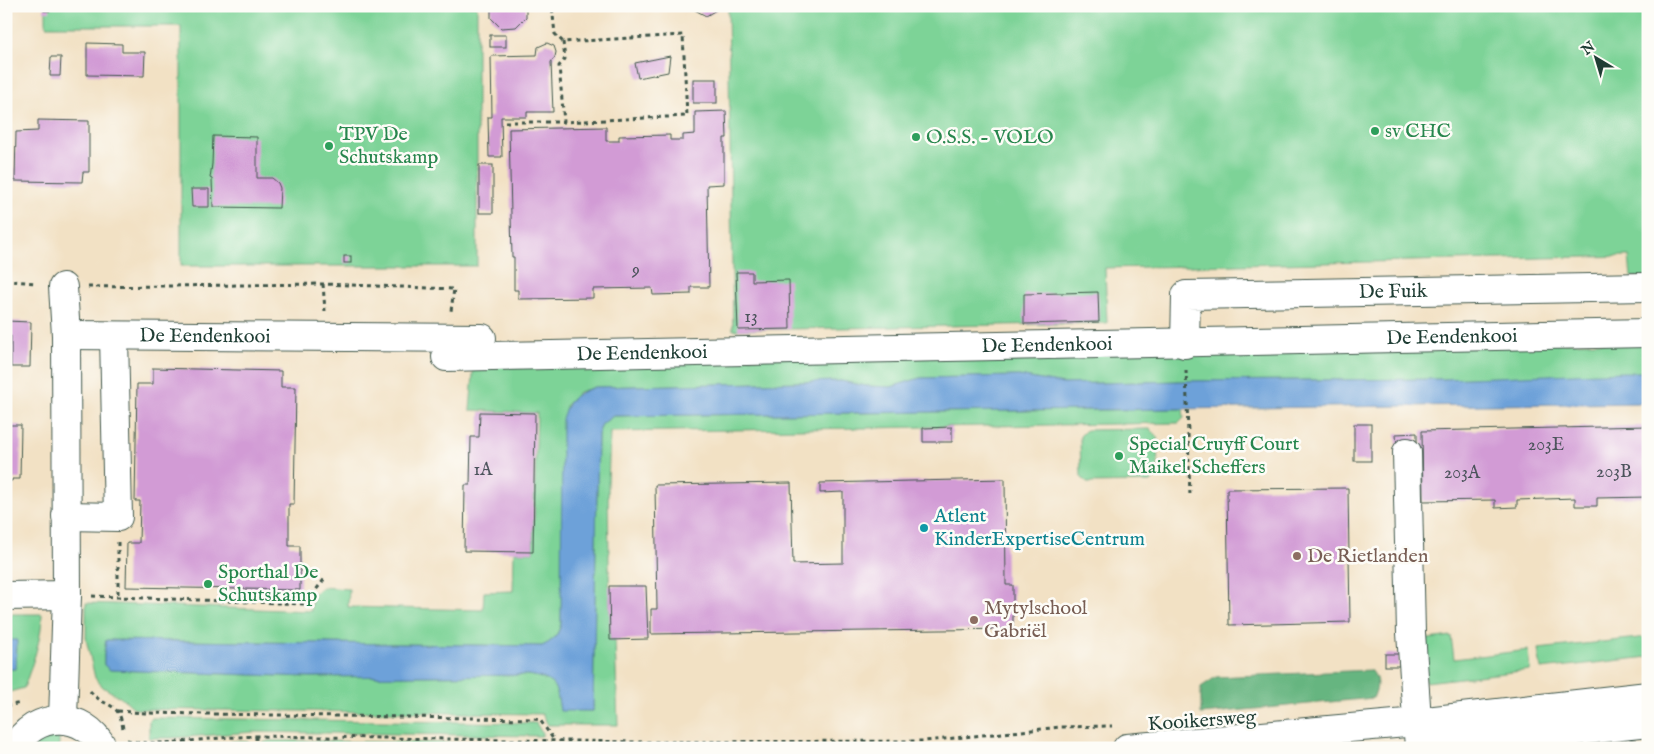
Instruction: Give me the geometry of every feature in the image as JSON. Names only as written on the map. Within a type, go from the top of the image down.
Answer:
[{"type":"street","points":[[63,287],[66,335],[67,595],[63,719]]},
{"type":"street","name":"De Fuik","points":[[1185,344],[1186,295],[1648,287]]},
{"type":"street","name":"De Eendenkooi","points":[[66,335],[446,348],[1185,344],[1648,333]]},
{"type":"street","points":[[66,516],[118,516],[114,336]]},
{"type":"street","name":"De Eendenkooi","points":[[446,348],[728,336]]},
{"type":"street","points":[[1407,452],[1411,633],[1418,735]]},
{"type":"street","points":[[6,596],[67,595]]},
{"type":"street","name":"Kooikersweg","points":[[1120,737],[1181,746],[1418,735],[1648,696]]},
{"type":"street","points":[[13,746],[32,727],[46,721],[63,719],[85,727],[95,735],[115,744]]},
{"type":"street","points":[[1427,748],[1648,723]]},
{"type":"path","points":[[552,6],[555,34],[563,42],[565,59],[559,66],[564,122]]},
{"type":"path","points":[[505,122],[564,122],[688,116],[683,36],[563,42]]},
{"type":"path","points":[[6,278],[63,287],[323,284],[454,289],[446,348]]},
{"type":"path","points":[[1186,374],[1190,497]]},
{"type":"path","points":[[118,516],[118,596]]},
{"type":"path","points":[[67,595],[305,604],[326,577]]},
{"type":"path","points":[[6,706],[24,702]]},
{"type":"path","points":[[554,740],[540,720],[534,719],[118,711],[121,715],[115,744],[128,741],[183,742],[256,736],[637,742],[925,740],[1061,727],[1120,737]]},
{"type":"path","points":[[256,736],[256,748]]},
{"type":"green space","name":"TPV De Schutskamp","points":[[46,6],[477,6],[477,266],[181,266],[181,26],[46,26]]},
{"type":"green space","points":[[728,6],[1648,6],[1648,277],[1631,277],[1629,256],[1105,268],[1107,323],[733,330]]},
{"type":"green space","points":[[1648,341],[1648,372],[1444,379],[1063,384],[1019,376],[920,378],[891,387],[866,386],[841,381],[595,387],[579,392],[566,405],[561,624],[554,638],[546,644],[542,646],[106,640],[104,653],[104,665],[110,670],[310,677],[529,675],[545,679],[553,685],[556,690],[560,710],[593,711],[598,434],[602,424],[613,416],[1183,409],[1184,418],[1179,423],[610,432],[608,485],[610,640],[615,640],[618,725],[548,725],[542,714],[135,709],[103,687],[95,678],[86,639],[86,603],[311,611],[312,595],[322,587],[349,589],[348,607],[483,610],[484,592],[513,591],[514,552],[533,552],[537,413],[470,410],[474,363]]},
{"type":"green space","name":"Special Cruyff Court Maikel Scheffers","points":[[1150,429],[1157,436],[1158,475],[1151,482],[1087,483],[1081,477],[1080,436],[1086,430]]},
{"type":"green space","points":[[6,614],[42,614],[42,624],[24,688],[6,693],[6,669],[16,669],[17,641],[6,640]]},
{"type":"green space","points":[[1451,636],[1454,659],[1528,650],[1530,670],[1426,682],[1421,640]]},
{"type":"green space","points":[[1648,637],[1648,657],[1541,669],[1538,649]]},
{"type":"green space","points":[[1371,670],[1377,683],[1373,698],[1201,714],[1201,687],[1216,677]]},
{"type":"green space","points":[[152,718],[536,723],[542,736],[254,732],[149,738],[149,721]]},
{"type":"green space","points":[[59,735],[59,748],[33,748],[41,740]]},
{"type":"green space","points":[[236,741],[248,742],[252,748],[148,748],[181,747]]},
{"type":"green space","points":[[269,741],[625,746],[623,748],[261,748],[263,743]]},
{"type":"water","points":[[1648,372],[1648,403],[613,416],[602,424],[598,434],[593,711],[560,711],[556,690],[553,685],[545,679],[529,675],[310,677],[110,670],[104,665],[106,640],[542,646],[546,644],[557,635],[561,624],[562,419],[567,406],[573,398],[595,387],[841,381],[866,386],[891,387],[920,378],[1019,376],[1063,384],[1444,379]]},
{"type":"water","points":[[6,640],[17,640],[16,669],[6,669]]},
{"type":"building","points":[[44,6],[50,6],[50,11],[44,11]]},
{"type":"building","points":[[491,6],[526,6],[526,17],[516,27],[501,28],[491,18]]},
{"type":"building","points":[[695,6],[716,6],[716,10],[706,16],[695,10]]},
{"type":"building","points":[[490,35],[506,35],[506,47],[490,47]]},
{"type":"building","points":[[87,43],[122,44],[122,52],[145,52],[144,76],[87,75]]},
{"type":"building","points":[[547,43],[554,46],[556,52],[551,62],[553,112],[527,112],[527,117],[501,117],[502,157],[489,157],[488,117],[492,117],[491,56],[537,55],[538,47]]},
{"type":"building","points":[[670,56],[668,72],[638,78],[635,63]]},
{"type":"building","points":[[51,57],[61,57],[60,76],[50,76]]},
{"type":"building","points":[[693,79],[717,79],[717,103],[693,103]]},
{"type":"building","points":[[726,111],[727,138],[724,138],[724,184],[707,185],[709,287],[691,287],[691,294],[653,295],[652,288],[593,289],[593,298],[518,299],[518,290],[514,290],[514,257],[512,257],[509,129],[606,127],[606,141],[619,141],[619,136],[670,135],[670,140],[683,140],[683,135],[695,134],[695,112]]},
{"type":"building","points":[[38,120],[89,121],[89,172],[83,172],[82,182],[15,181],[16,132],[38,131]]},
{"type":"building","points":[[213,136],[257,137],[257,178],[272,178],[278,183],[280,188],[279,208],[213,207],[212,179],[210,178]]},
{"type":"building","points":[[479,165],[493,165],[493,213],[479,213]]},
{"type":"building","points":[[191,189],[209,189],[209,207],[192,207]]},
{"type":"building","points":[[344,256],[351,256],[351,263],[344,263]]},
{"type":"building","points":[[736,272],[752,272],[752,281],[789,280],[790,329],[738,330]]},
{"type":"building","points":[[1098,292],[1099,322],[1024,324],[1024,294]]},
{"type":"building","points":[[6,321],[31,322],[30,367],[11,367],[11,336],[6,336]]},
{"type":"building","points":[[153,368],[281,371],[281,387],[296,387],[294,504],[289,504],[289,546],[300,546],[300,590],[126,587],[127,543],[139,543],[140,501],[135,501],[137,384],[153,384]]},
{"type":"building","points":[[480,412],[535,413],[533,552],[464,551],[465,485],[470,485],[471,437],[479,437]]},
{"type":"building","points":[[1354,424],[1371,424],[1371,461],[1354,461]]},
{"type":"building","points":[[6,425],[21,425],[20,479],[12,479],[12,481],[6,481]]},
{"type":"building","points":[[1648,426],[1648,497],[1597,498],[1597,506],[1575,506],[1575,498],[1517,500],[1517,507],[1495,508],[1495,500],[1423,501],[1422,431]]},
{"type":"building","points":[[952,427],[952,442],[923,442],[923,428]]},
{"type":"building","points":[[1417,433],[1417,448],[1397,449],[1396,434]]},
{"type":"building","name":"Atlent KinderExpertiseCentrum","points":[[1005,479],[1006,585],[1013,585],[1013,629],[651,634],[651,609],[657,609],[655,485],[791,483],[793,564],[843,563],[843,492],[820,493],[820,483]]},
{"type":"building","points":[[1348,488],[1350,622],[1229,625],[1227,489]]},
{"type":"building","points":[[609,586],[646,586],[648,639],[610,640]]},
{"type":"building","points":[[1385,654],[1399,654],[1399,666],[1385,666]]},
{"type":"place","name":"sv CHC","points":[[1375,131]]},
{"type":"place","name":"O.S.S. - VOLO","points":[[916,137]]},
{"type":"place","name":"TPV De Schutskamp","points":[[329,146]]},
{"type":"place","name":"Special Cruyff Court Maikel Scheffers","points":[[1119,456]]},
{"type":"place","name":"Atlent KinderExpertiseCentrum","points":[[924,528]]},
{"type":"place","name":"De Rietlanden","points":[[1297,556]]},
{"type":"place","name":"Sporthal De Schutskamp","points":[[208,584]]},
{"type":"place","name":"Mytylschool Gabriël","points":[[974,620]]}]
